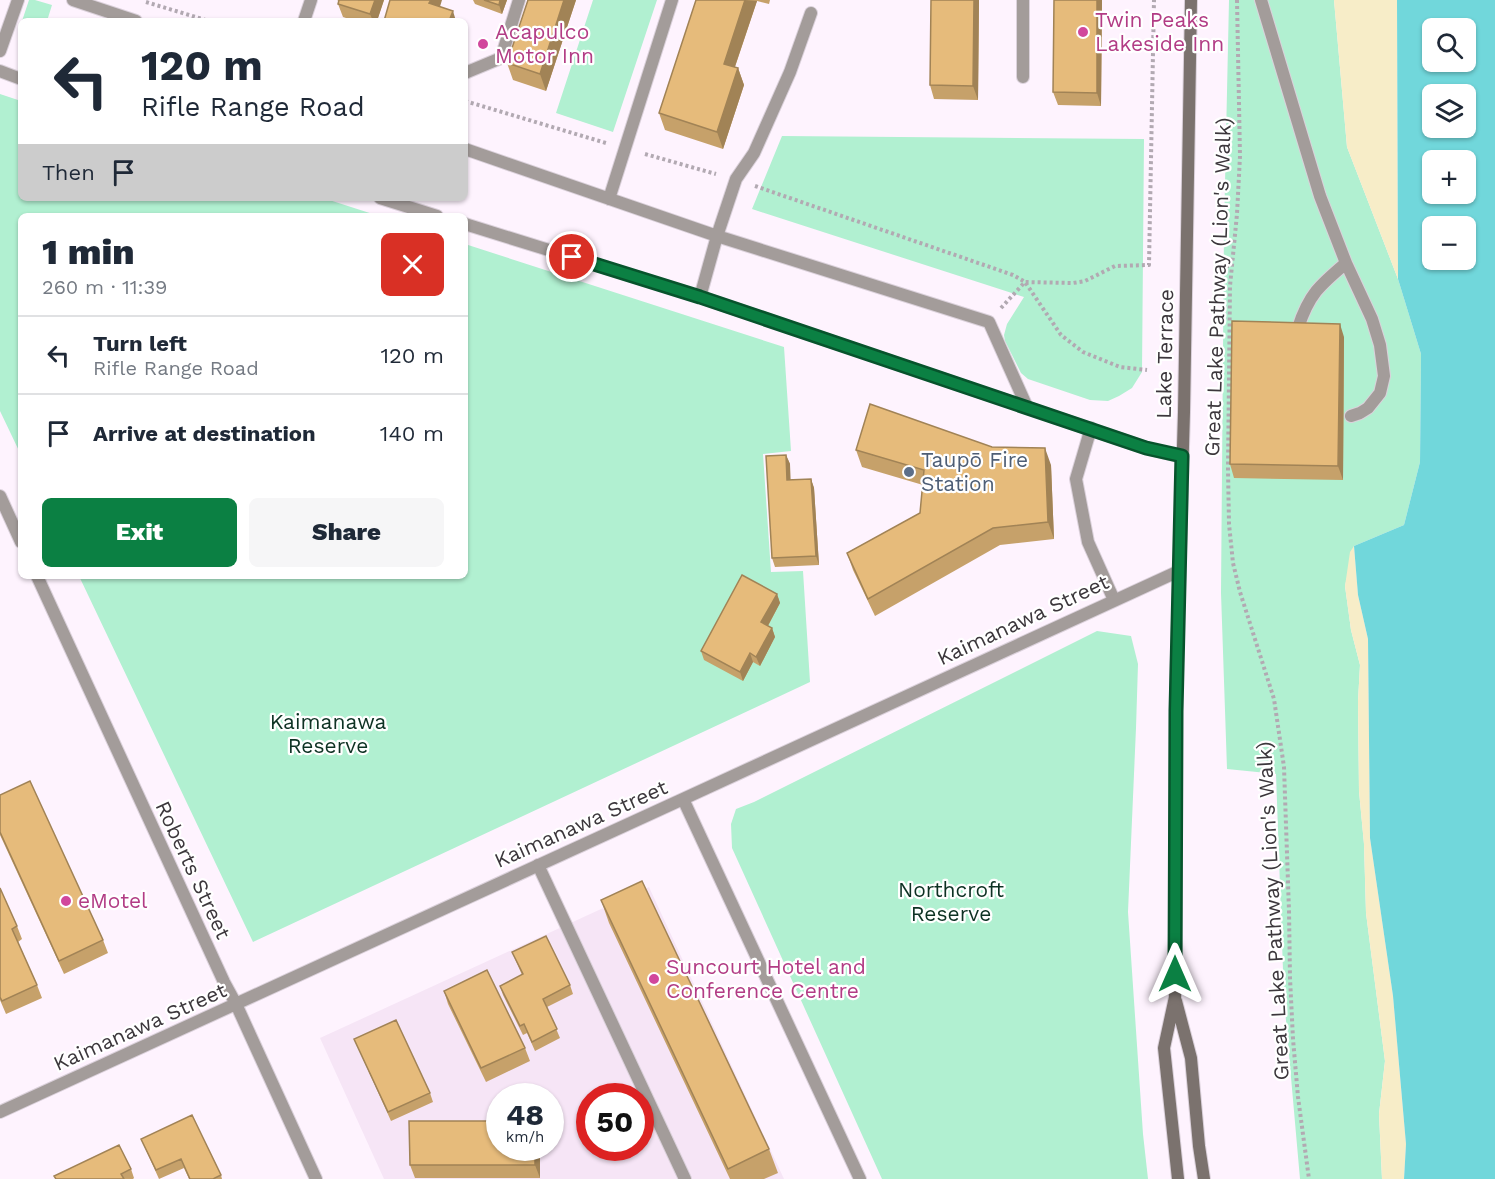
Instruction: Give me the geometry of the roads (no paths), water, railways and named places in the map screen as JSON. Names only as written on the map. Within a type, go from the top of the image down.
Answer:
[{"type":"main road","name":"Lake Terrace","points":[[1178,1179],[1164,1048],[1175,997],[1179,571],[1191,0]]},
{"type":"main road","name":"Lake Terrace","points":[[1175,997],[1191,1058],[1204,1179]]},
{"type":"street","points":[[0,51],[18,0]]},
{"type":"street","points":[[73,0],[127,18]]},
{"type":"street","points":[[305,18],[311,0]]},
{"type":"street","points":[[468,72],[501,58],[519,0]]},
{"type":"street","points":[[609,199],[672,0]]},
{"type":"street","points":[[1023,0],[1023,77]]},
{"type":"street","points":[[1262,0],[1320,196],[1346,263],[1372,319],[1380,345],[1384,376],[1380,393],[1368,408],[1351,416]]},
{"type":"street","points":[[700,297],[736,179],[754,153],[790,72],[811,13]]},
{"type":"street","points":[[0,71],[18,78]]},
{"type":"street","points":[[468,150],[717,236],[989,322],[1027,407]]},
{"type":"street","points":[[407,202],[431,213]]},
{"type":"street","points":[[468,225],[700,297],[1146,448],[1182,456]]},
{"type":"street","points":[[1298,328],[1311,297],[1346,263]]},
{"type":"street","points":[[1091,428],[1076,479],[1088,542],[1114,600]]},
{"type":"street","points":[[0,496],[18,535]]},
{"type":"street","name":"Kaimanawa Street","points":[[0,1112],[1179,571]]},
{"type":"street","name":"Roberts Street","points":[[38,579],[316,1179]]},
{"type":"street","points":[[683,799],[860,1179]]},
{"type":"street","points":[[538,865],[685,1179]]},
{"type":"water","points":[[1397,0],[1495,0],[1495,1179],[1404,1179],[1406,1144],[1393,996],[1370,838],[1368,639],[1358,595],[1354,546],[1404,525],[1420,462],[1421,354],[1398,279]]},
{"type":"place","name":"Twin Peaks Lakeside Inn","points":[[1083,32]]},
{"type":"place","name":"Acapulco Motor Inn","points":[[483,44]]},
{"type":"place","name":"Taupō Fire Station","points":[[909,472]]},
{"type":"place","name":"eMotel","points":[[66,901]]},
{"type":"place","name":"Suncourt Hotel and Conference Centre","points":[[654,979]]},
{"type":"park label","name":"Kaimanawa Reserve","points":[[328,734]]},
{"type":"park label","name":"Northcroft Reserve","points":[[951,902]]}]
